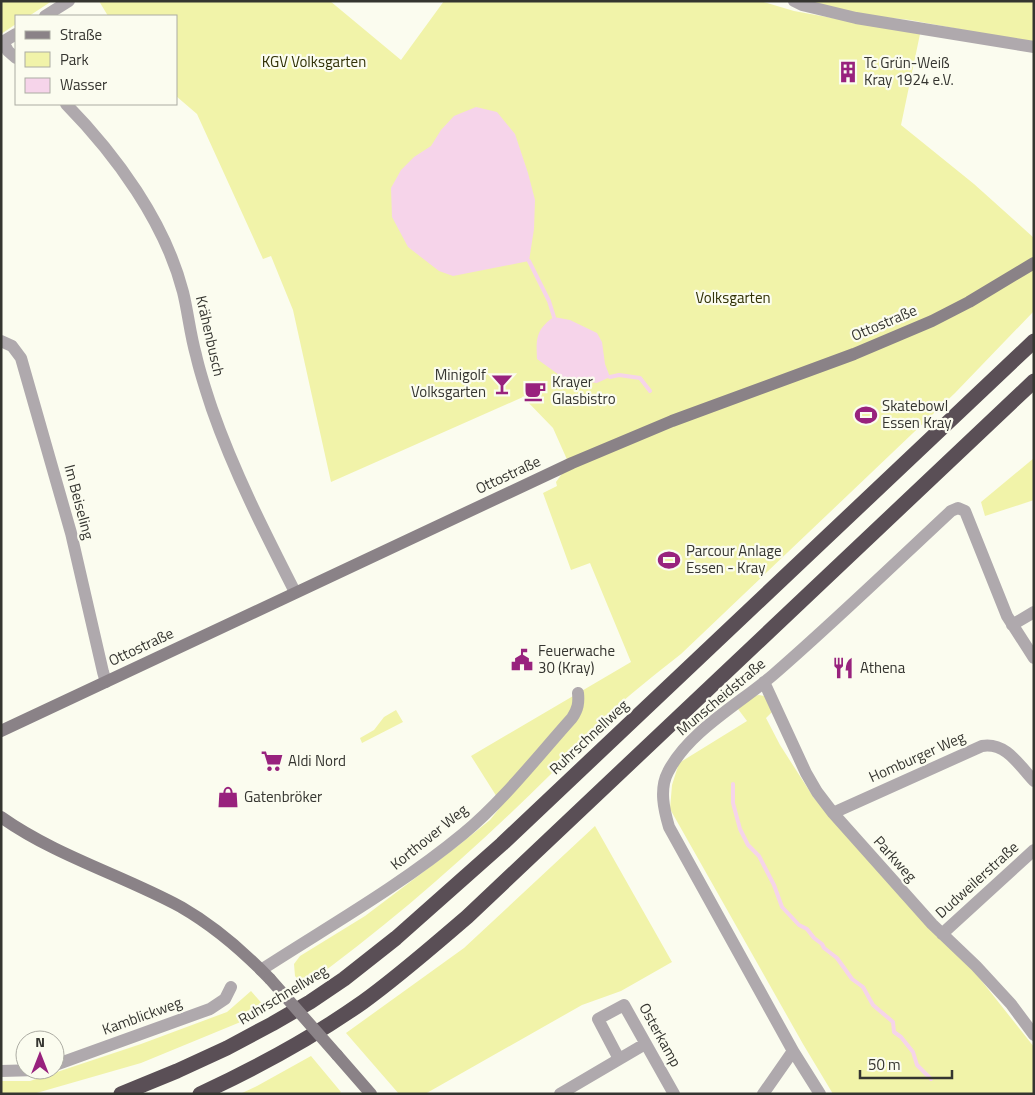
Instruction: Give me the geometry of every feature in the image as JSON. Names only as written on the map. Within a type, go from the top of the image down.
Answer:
[{"type":"highway","name":"Ruhrschnellweg","points":[[121,1094],[194,1063],[272,1024],[344,979],[396,938],[509,837],[1034,341]]},
{"type":"highway","points":[[200,1094],[241,1075],[320,1031],[363,1002],[453,930],[1034,381]]},
{"type":"street","points":[[47,15],[69,1]]},
{"type":"street","points":[[794,1],[802,5],[856,18],[1034,47]]},
{"type":"street","points":[[15,35],[2,43],[15,57]]},
{"type":"street","name":"Krähenbusch","points":[[67,105],[86,124],[126,177],[152,217],[167,246],[183,291],[196,355],[212,409],[234,464],[294,592]]},
{"type":"street","name":"Ottostraße","points":[[1,731],[564,466],[743,393],[854,354],[932,321],[970,302],[1034,263]]},
{"type":"street","name":"Im Beiseling","points":[[1,341],[12,346],[21,358],[71,533],[106,682]]},
{"type":"street","name":"Munscheidstraße","points":[[820,1094],[793,1051],[669,828],[664,807],[663,788],[668,773],[690,741],[764,682],[831,624],[951,511],[958,508],[965,511],[1012,625]]},
{"type":"street","points":[[1034,612],[1012,625],[1034,658]]},
{"type":"street","name":"Parkweg","points":[[764,682],[806,773],[817,792],[833,813],[942,934],[976,966],[1011,1004],[1034,1035]]},
{"type":"street","name":"Korthover Weg","points":[[266,974],[398,883],[464,834],[572,718],[577,711],[579,703],[578,693]]},
{"type":"street","name":"Homburger Weg","points":[[833,813],[982,746],[995,745],[1004,749],[1034,781]]},
{"type":"street","points":[[1,817],[44,843],[181,907],[227,939],[266,974],[371,1094]]},
{"type":"street","name":"Dudweilerstraße","points":[[942,934],[1034,850]]},
{"type":"street","name":"Kamblickweg","points":[[65,1061],[210,1009],[224,999],[231,987]]},
{"type":"street","name":"Osterkamp","points":[[619,1058],[598,1019],[624,1005],[674,1094]]},
{"type":"street","points":[[560,1094],[646,1044]]},
{"type":"street","points":[[763,1094],[793,1051]]},
{"type":"street","points":[[1,1071],[15,1071]]},
{"type":"green space","points":[[1,1],[52,1],[31,15],[15,15],[15,25],[1,34]]},
{"type":"green space","name":"Volksgarten","points":[[99,1],[330,1],[401,60],[444,1],[760,1],[794,11],[920,34],[901,125],[974,184],[1034,238],[1034,311],[955,393],[681,654],[596,725],[550,775],[462,859],[369,937],[304,986],[295,976],[294,964],[300,956],[365,916],[490,820],[502,805],[471,756],[631,662],[590,563],[571,570],[543,493],[557,486],[556,482],[569,464],[553,428],[523,397],[331,482],[293,310],[271,256],[263,259],[197,114],[178,98],[178,15],[107,15]]},
{"type":"green space","points":[[805,1],[1034,1],[1034,43],[910,20],[855,14]]},
{"type":"green space","points":[[1034,458],[1034,500],[985,516],[981,502]]},
{"type":"green space","points":[[753,696],[764,696],[773,711],[766,718],[780,745],[814,798],[973,970],[1034,1047],[1034,1094],[833,1094],[670,809],[672,785],[679,763],[747,721],[738,709]]},
{"type":"green space","points":[[396,710],[403,722],[362,743],[360,738],[374,730],[384,717]]},
{"type":"green space","points":[[595,826],[672,962],[621,991],[582,1005],[425,1094],[399,1094],[346,1033],[464,948]]},
{"type":"green space","points":[[251,991],[266,1008],[243,1021],[141,1063],[33,1094],[1,1094],[1,1081],[65,1080],[65,1069],[227,1012]]},
{"type":"green space","points":[[311,1056],[341,1092],[338,1094],[240,1094],[257,1086]]},
{"type":"water","points":[[476,107],[497,112],[515,134],[535,200],[534,229],[529,261],[453,276],[439,271],[408,247],[392,217],[391,188],[401,170],[414,157],[431,146],[441,130],[454,116]]},
{"type":"water","points":[[554,317],[570,320],[597,333],[602,342],[605,364],[610,377],[597,383],[566,380],[537,359],[537,340],[540,330]]},
{"type":"waterway","points":[[529,261],[549,301],[554,317]]},
{"type":"waterway","points":[[610,377],[619,375],[640,378],[650,391]]},
{"type":"waterway","points":[[733,784],[733,803],[740,829],[748,845],[759,856],[774,885],[782,907],[799,925],[807,929],[824,948],[837,958],[852,979],[863,987],[873,1005],[893,1022],[894,1032],[901,1037],[913,1052],[917,1065],[931,1079]]},
{"type":"place","name":"Tc Grün-Weiß Kray 1924 e.V.","points":[[848,72]]},
{"type":"place","name":"Minigolf Volksgarten","points":[[502,384]]},
{"type":"place","name":"Krayer Glasbistro","points":[[535,391]]},
{"type":"place","name":"Skatebowl Essen Kray","points":[[866,415]]},
{"type":"place","name":"Parcour Anlage Essen - Kray","points":[[669,560]]},
{"type":"place","name":"Feuerwache 30 (Kray)","points":[[522,660]]},
{"type":"place","name":"Athena","points":[[843,668]]},
{"type":"place","name":"Aldi Nord","points":[[272,761]]},
{"type":"place","name":"Gatenbröker","points":[[228,797]]},
{"type":"park label","name":"KGV Volksgarten","points":[[314,62]]}]
